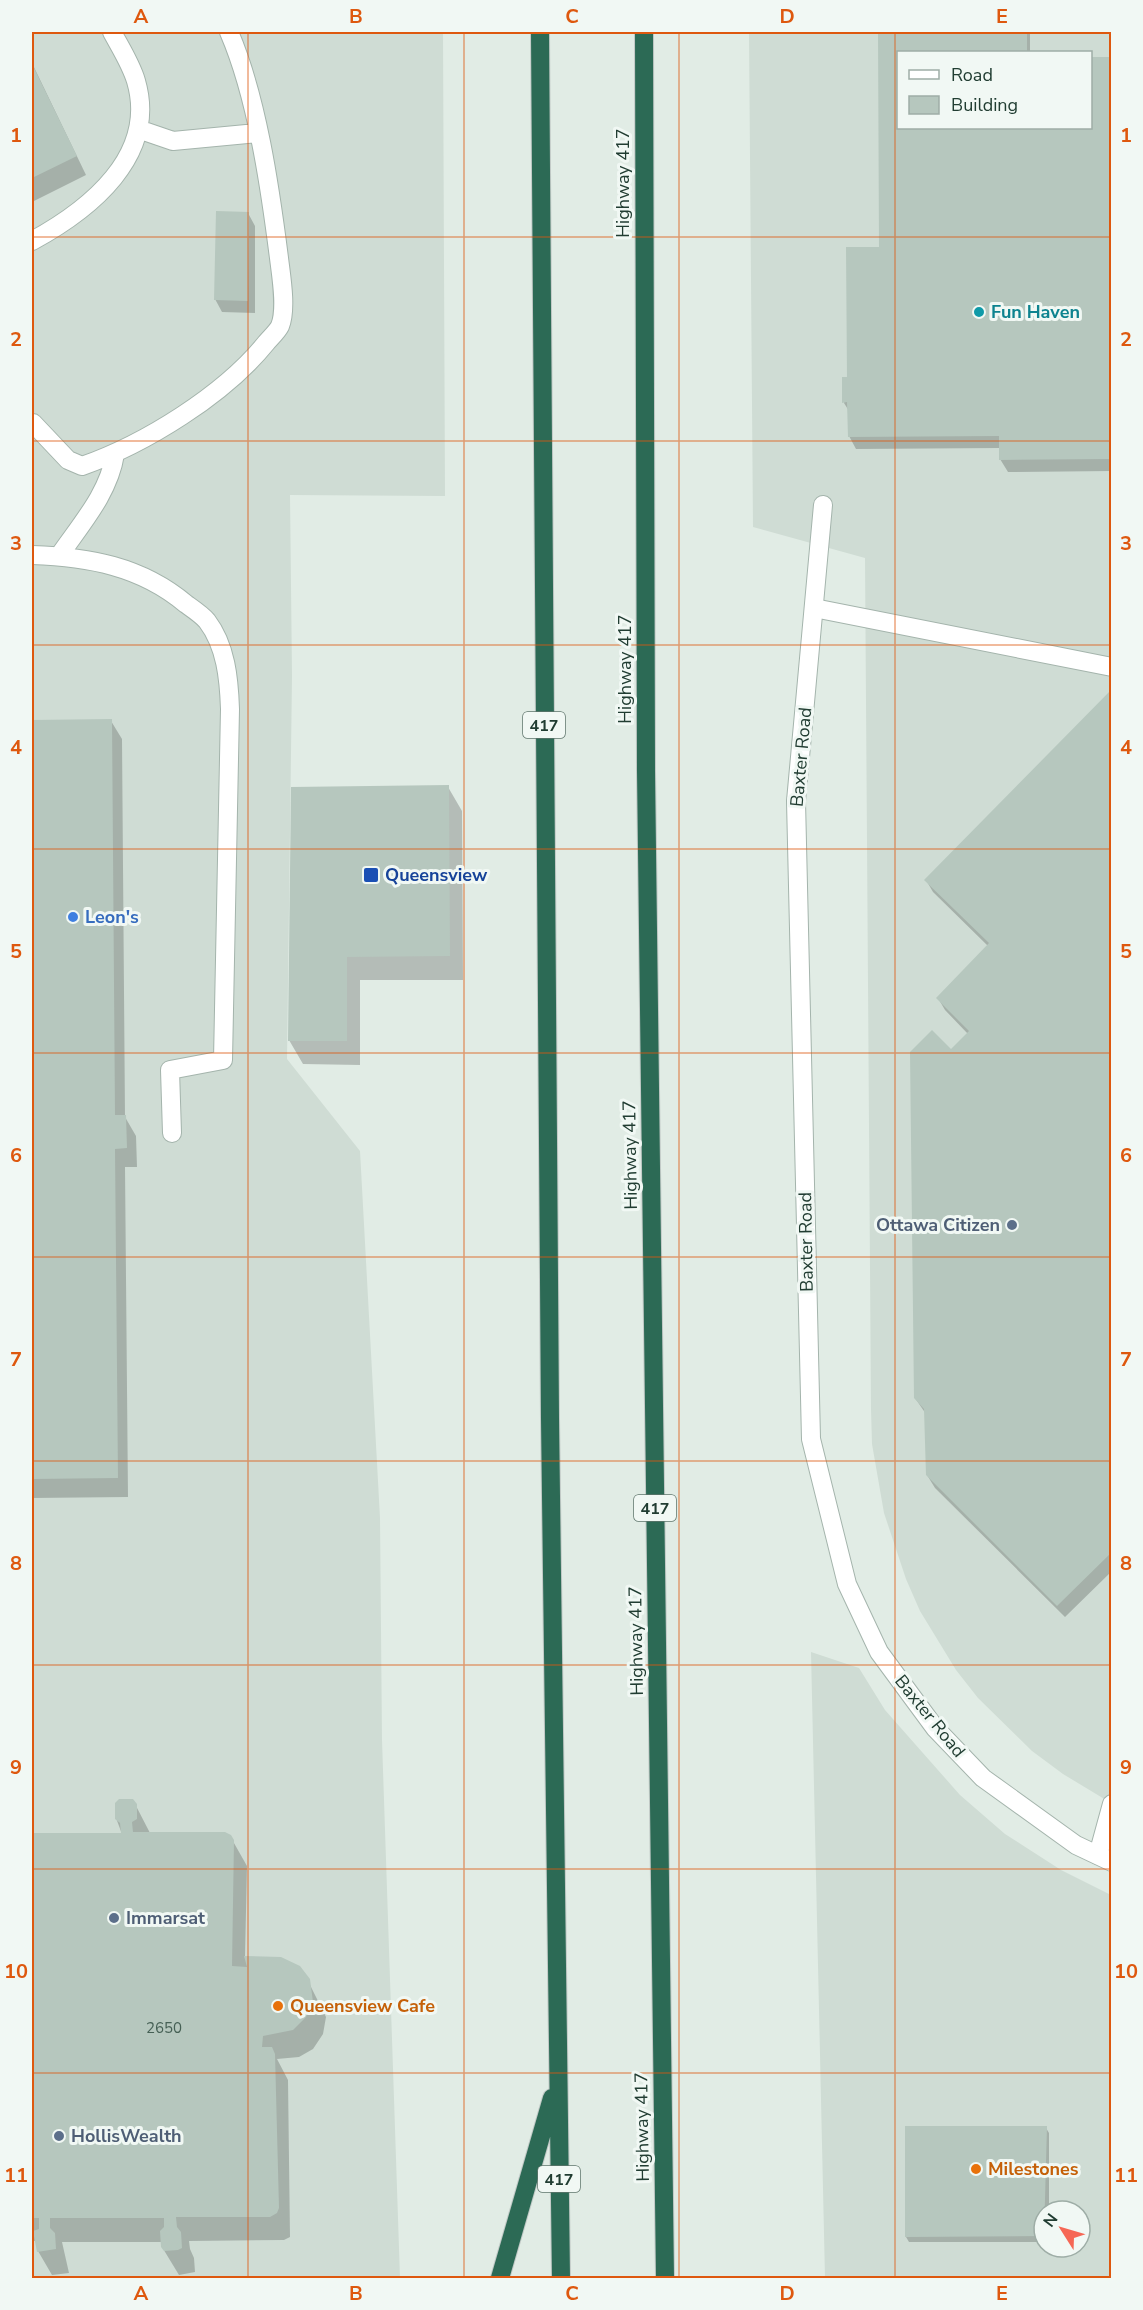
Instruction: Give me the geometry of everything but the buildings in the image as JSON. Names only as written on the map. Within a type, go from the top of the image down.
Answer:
[{"type":"highway","name":"417","points":[[540,32],[549,1406],[561,2278]]},
{"type":"highway","name":"Highway 417","points":[[644,32],[646,759],[665,2278]]},
{"type":"highway","points":[[500,2278],[558,2079]]},
{"type":"highway","points":[[665,2246],[670,2278]]},
{"type":"street","points":[[32,241],[82,211],[104,189],[119,173],[138,129],[140,101],[136,80],[112,32]]},
{"type":"street","points":[[33,423],[68,460],[82,466],[115,454],[184,412],[246,368],[280,325],[283,292],[271,193],[240,58],[229,32]]},
{"type":"street","points":[[138,129],[173,141],[257,133]]},
{"type":"street","points":[[59,556],[102,493],[112,473],[115,454]]},
{"type":"street","name":"Baxter Road","points":[[823,505],[796,813],[811,1439],[830,1525],[847,1584],[879,1652],[935,1728],[983,1778],[1076,1845],[1105,1858]]},
{"type":"street","points":[[32,555],[99,561],[156,581],[207,621],[225,657],[230,709],[223,1060],[170,1070],[172,1133]]},
{"type":"street","points":[[814,608],[1112,667]]},
{"type":"street","points":[[1105,1858],[1112,1804]]},
{"type":"shaded area","points":[[32,32],[443,32],[445,496],[290,495],[292,676],[287,1059],[360,1151],[380,1518],[382,1740],[400,2278],[32,2278]]},
{"type":"shaded area","points":[[749,32],[1111,32],[1111,1803],[1063,1774],[1032,1751],[978,1698],[956,1670],[920,1611],[906,1579],[884,1513],[872,1444],[871,1409],[865,558],[753,527]]},
{"type":"shaded area","points":[[811,1652],[859,1668],[885,1710],[960,1795],[1005,1834],[1061,1870],[1111,1895],[1111,2278],[825,2278]]},
{"type":"place","name":"Fun Haven","points":[[979,312]]},
{"type":"place","name":"Queensview","points":[[371,875]]},
{"type":"place","name":"Leon's","points":[[73,917]]},
{"type":"place","name":"Ottawa Citizen","points":[[1012,1225]]},
{"type":"place","name":"Immarsat","points":[[114,1918]]},
{"type":"place","name":"Queensview Cafe","points":[[278,2006]]},
{"type":"place","name":"HollisWealth","points":[[59,2136]]},
{"type":"place","name":"Milestones","points":[[976,2169]]}]
